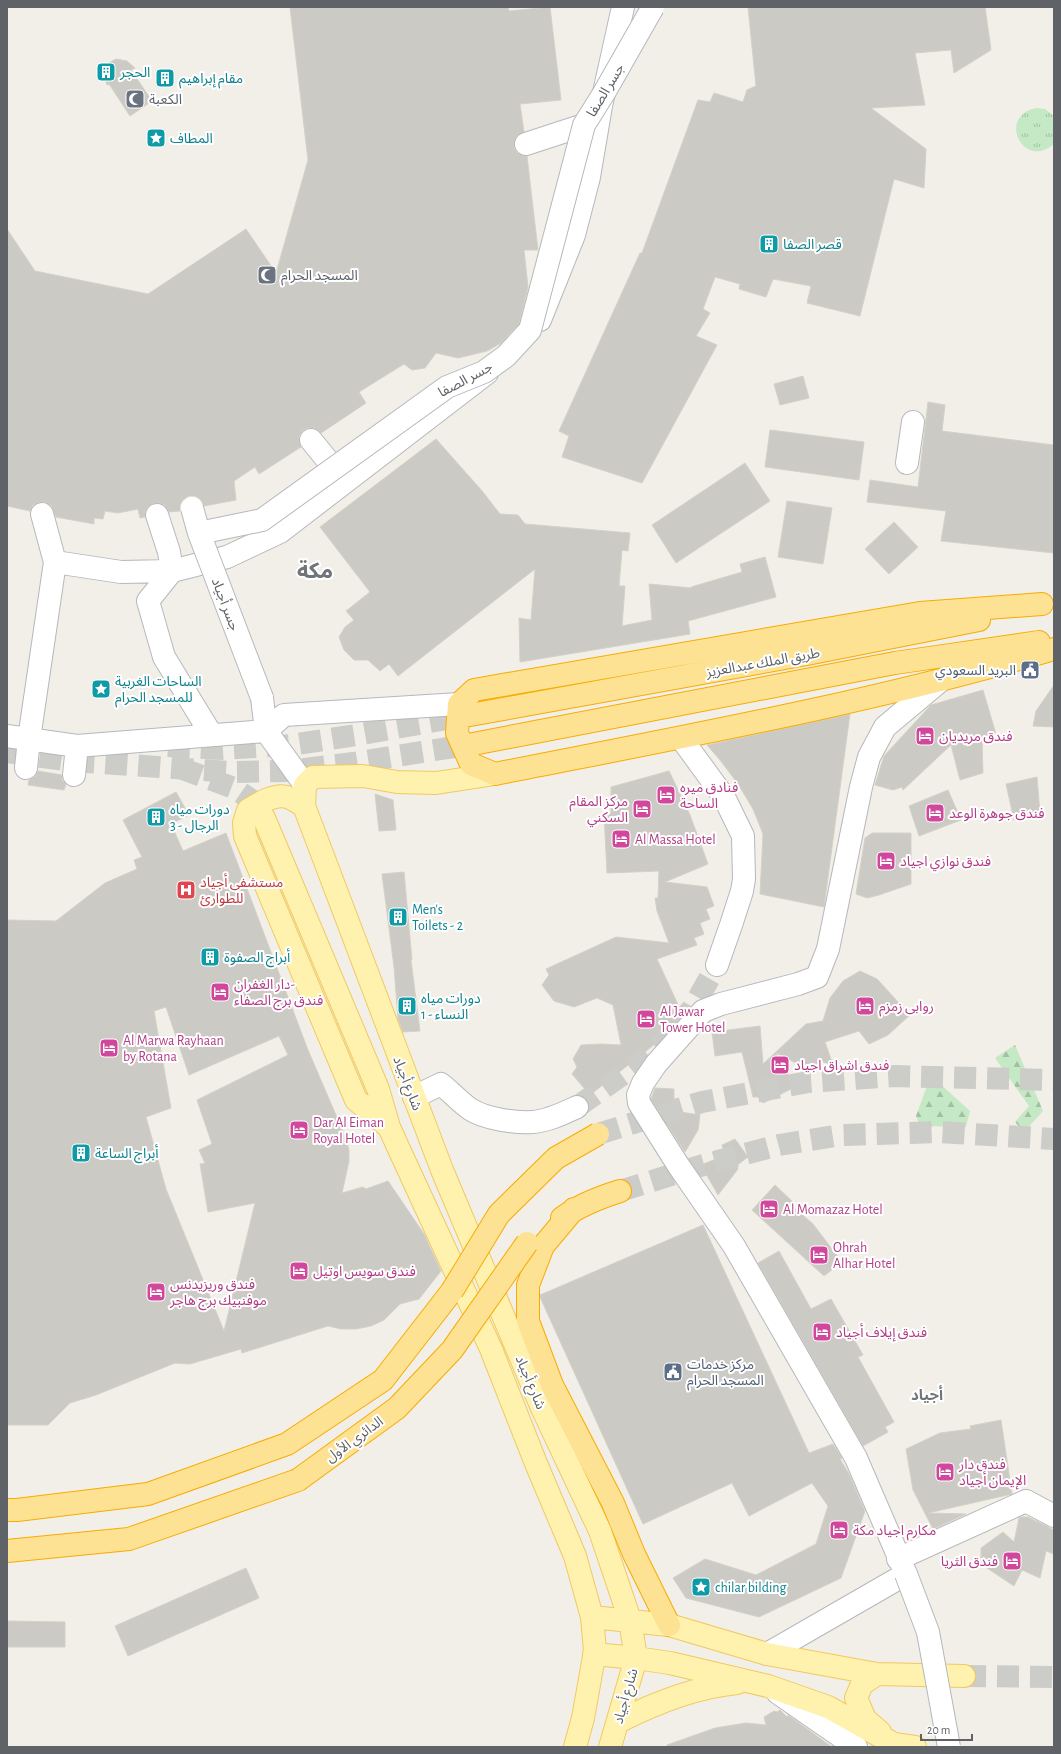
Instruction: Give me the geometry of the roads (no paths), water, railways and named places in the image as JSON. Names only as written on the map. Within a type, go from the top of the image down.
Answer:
[{"type":"highway","name":"طريق الملك عبدالعزيز","points":[[465,710],[822,651],[981,620],[1048,603]]},
{"type":"highway","name":"طريق الملك عبدالعزيز","points":[[474,744],[896,663],[1054,639]]},
{"type":"highway","points":[[465,710],[457,732],[471,764],[495,774],[681,738],[940,681],[1054,649]]},
{"type":"highway","points":[[7,1510],[148,1494],[287,1444],[382,1380],[452,1291],[499,1214],[556,1158],[598,1134]]},
{"type":"highway","name":"الدائري الأول","points":[[7,1551],[129,1539],[298,1480],[397,1408],[452,1350],[527,1243],[574,1209],[592,1200],[620,1191]]},
{"type":"highway","points":[[574,1209],[543,1246],[528,1285],[528,1321],[552,1385],[613,1503],[634,1554],[669,1625]]},
{"type":"main road","points":[[304,806],[305,785],[313,777],[363,776],[397,782],[436,783],[495,774]]},
{"type":"main road","name":"شارع أجياد","points":[[389,1127],[356,1100],[245,836],[244,823],[248,810],[277,796],[289,797],[304,806],[442,1170],[539,1400],[600,1531],[630,1620],[636,1658],[610,1747]]},
{"type":"main road","name":"شارع أجياد","points":[[264,818],[378,1089],[389,1127],[491,1349],[575,1556],[592,1617],[594,1654],[583,1718],[575,1747]]},
{"type":"main road","points":[[557,1512],[586,1500]]},
{"type":"main road","points":[[592,1617],[669,1625],[767,1654],[877,1674],[964,1676]]},
{"type":"main road","points":[[594,1654],[670,1663],[759,1684],[828,1707],[894,1744],[915,1747]]},
{"type":"main road","points":[[877,1674],[862,1684],[856,1698],[865,1718],[894,1744]]},
{"type":"main road","points":[[618,1722],[651,1706],[681,1695],[719,1685],[759,1684]]},
{"type":"street","points":[[55,562],[121,572],[172,571],[227,557],[280,532],[478,381],[535,333],[574,235],[589,177],[601,106],[622,7]]},
{"type":"street","name":"جسر الصفا","points":[[199,534],[262,520],[447,387],[484,372],[506,356],[526,335],[530,330],[584,125],[653,7]]},
{"type":"street","points":[[526,144],[584,125]]},
{"type":"street","points":[[907,463],[913,422]]},
{"type":"street","points":[[311,440],[345,482]]},
{"type":"street","name":"جسر أجياد","points":[[192,508],[199,534],[262,698],[266,731]]},
{"type":"street","points":[[26,768],[55,562],[42,514]]},
{"type":"street","points":[[157,515],[169,552],[172,571],[148,601],[164,657],[211,734]]},
{"type":"street","points":[[940,681],[885,727],[869,757],[861,787],[829,944],[817,977],[798,984],[721,1004],[703,1011],[656,1064],[643,1083],[638,1096],[639,1103],[678,1165],[734,1246],[856,1458],[902,1566],[928,1632],[949,1747]]},
{"type":"street","points":[[7,736],[77,746],[211,734],[266,731],[284,715],[465,710]]},
{"type":"street","points":[[266,731],[305,785]]},
{"type":"street","points":[[681,738],[724,797],[743,836],[744,879],[742,891],[717,965]]},
{"type":"street","points":[[74,775],[77,746]]},
{"type":"street","points":[[414,1097],[441,1084],[470,1109],[482,1114],[496,1119],[534,1122],[554,1117],[577,1107]]},
{"type":"street","points":[[767,1654],[902,1566],[1026,1501],[1054,1516]]},
{"type":"street","points":[[759,1684],[856,1747]]},
{"type":"tunnel","points":[[168,746],[221,749],[291,745],[470,715]]},
{"type":"tunnel","points":[[7,752],[72,761],[231,772],[287,771],[353,763],[473,744]]},
{"type":"tunnel","points":[[180,768],[234,788],[250,799],[264,818]]},
{"type":"tunnel","points":[[577,1107],[661,1045],[692,1009],[717,965]]},
{"type":"tunnel","points":[[598,1134],[702,1102],[808,1082],[895,1076],[1054,1080]]},
{"type":"tunnel","points":[[620,1191],[700,1166],[779,1145],[842,1135],[940,1132],[1054,1139]]},
{"type":"tunnel","points":[[964,1676],[1054,1677]]},
{"type":"place","name":"الحجر","points":[[106,72]]},
{"type":"place","name":"مقام إبراهيم","points":[[165,78]]},
{"type":"place","name":"الكعبة","points":[[135,99]]},
{"type":"place","name":"المطاف","points":[[156,138]]},
{"type":"place","name":"قصر الصفا","points":[[769,244]]},
{"type":"place","name":"المسجد الحرام","points":[[267,275]]},
{"type":"place","name":"البريد السعودي","points":[[1030,670]]},
{"type":"place","name":"الساحات الغربية للمسجد الحرام","points":[[101,689]]},
{"type":"place","name":"فندق مريديان","points":[[925,736]]},
{"type":"place","name":"فنادق ميره الساحة","points":[[666,795]]},
{"type":"place","name":"مركز المقام السكني","points":[[642,809]]},
{"type":"place","name":"فندق جوهرة الوعد","points":[[935,813]]},
{"type":"place","name":"دورات مياه الرجال - 3","points":[[156,817]]},
{"type":"place","name":"Al Massa Hotel","points":[[621,839]]},
{"type":"place","name":"فندق نوازي اجياد","points":[[886,861]]},
{"type":"place","name":"مستشفى أجياد للطوارئ","points":[[186,890]]},
{"type":"place","name":"Men's Toilets - 2","points":[[398,917]]},
{"type":"place","name":"أبراج الصفوة","points":[[210,957]]},
{"type":"place","name":"دار الغفران- فندق برج الصفاء","points":[[220,992]]},
{"type":"place","name":"دورات مياه النساء - 1","points":[[407,1006]]},
{"type":"place","name":"روابی زمزم","points":[[865,1006]]},
{"type":"place","name":"Al Jawar Tower Hotel","points":[[646,1019]]},
{"type":"place","name":"Al Marwa Rayhaan by Rotana","points":[[109,1048]]},
{"type":"place","name":"فندق اشراق اجياد","points":[[780,1065]]},
{"type":"place","name":"Dar Al Eiman Royal Hotel","points":[[299,1130]]},
{"type":"place","name":"أبراج الساعة","points":[[81,1153]]},
{"type":"place","name":"Al Momazaz Hotel","points":[[769,1209]]},
{"type":"place","name":"Ohrah Alhar Hotel","points":[[819,1255]]},
{"type":"place","name":"فندق سويس اوتيل","points":[[299,1271]]},
{"type":"place","name":"فندق وريزيدنس موفنبيك برج هاجر","points":[[156,1292]]},
{"type":"place","name":"فندق إيلاف أجياد","points":[[822,1332]]},
{"type":"place","name":"مركز خدمات المسجد الحرام","points":[[673,1372]]},
{"type":"place","name":"فندق دار الإيمان أجياد","points":[[945,1472]]},
{"type":"place","name":"مكارم اجياد مكة","points":[[839,1530]]},
{"type":"place","name":"فندق الثريا","points":[[1012,1561]]},
{"type":"place","name":"chilar bilding","points":[[701,1587]]},
{"type":"district","name":"مكة","points":[[315,570]]},
{"type":"district","name":"أجياد","points":[[927,1395]]}]
